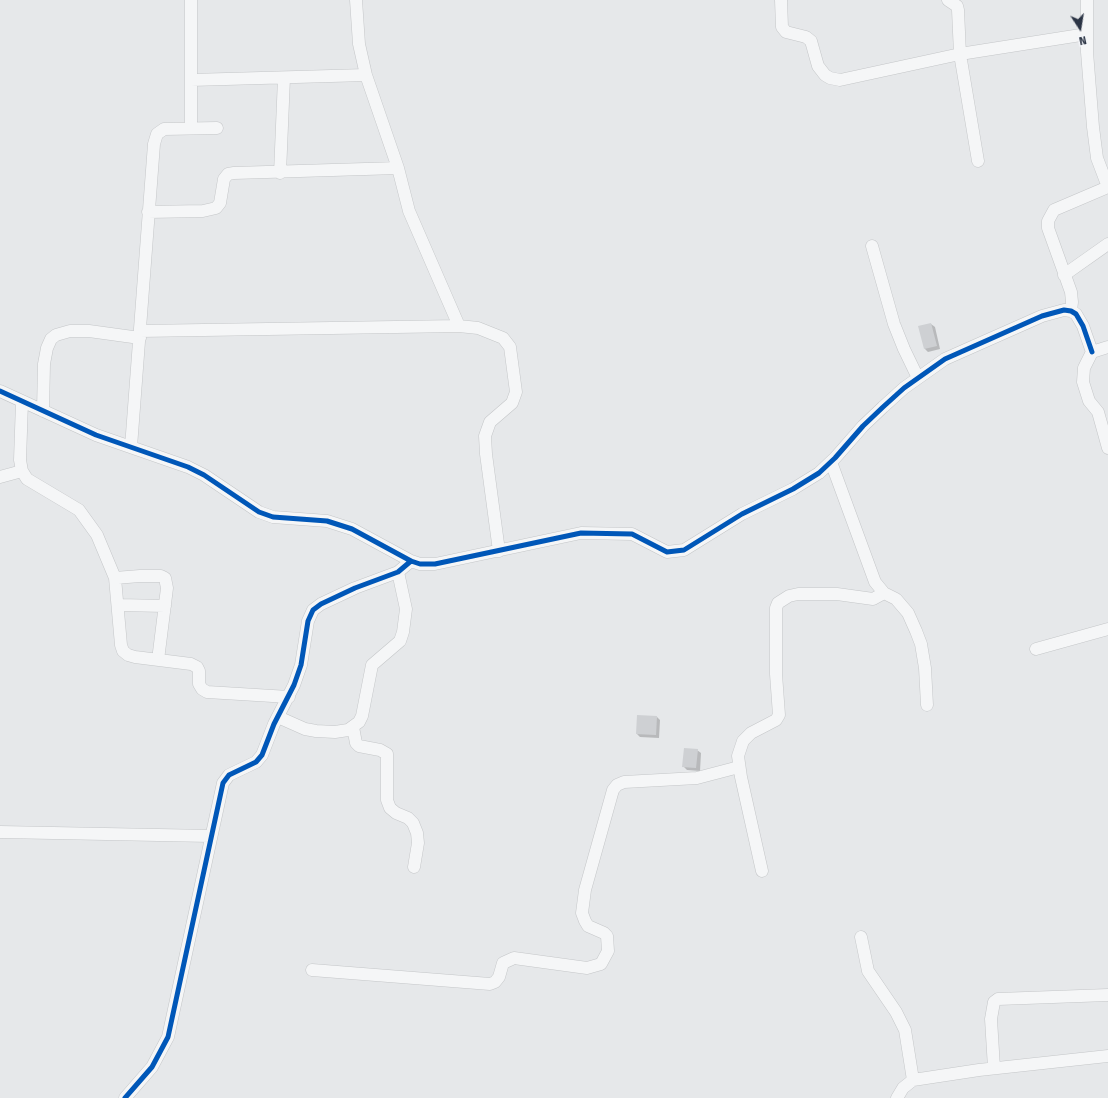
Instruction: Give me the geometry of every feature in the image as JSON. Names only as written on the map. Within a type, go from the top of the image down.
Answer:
[{"type":"street","points":[[191,0],[191,128]]},
{"type":"street","points":[[356,0],[359,44],[366,75],[398,168],[409,211],[459,326]]},
{"type":"street","points":[[781,0],[780,21],[782,27],[786,32],[806,37],[811,41],[818,66],[824,75],[840,80],[960,54],[1087,34]]},
{"type":"street","points":[[948,0],[957,6],[958,10],[960,54],[978,161]]},
{"type":"street","points":[[1071,311],[1071,292],[1048,228],[1049,216],[1054,210],[1108,187],[1097,158],[1089,82],[1087,0]]},
{"type":"street","points":[[191,80],[366,75]]},
{"type":"street","points":[[280,173],[284,78]]},
{"type":"street","points":[[131,447],[154,144],[157,134],[164,129],[217,128]]},
{"type":"street","points":[[148,212],[204,211],[216,208],[220,203],[224,179],[228,174],[398,168]]},
{"type":"street","points":[[1064,275],[1108,244]]},
{"type":"street","points":[[872,246],[894,324],[918,378]]},
{"type":"street","points":[[0,391],[96,435],[188,467],[204,475],[260,512],[273,517],[327,521],[352,529],[411,561],[420,564],[435,564],[581,533],[608,532],[632,534],[667,552],[684,550],[742,514],[793,489],[819,473],[831,462],[862,426],[904,388],[945,359],[1042,316],[1064,310],[1071,311],[1076,314],[1083,326],[1092,352],[1084,368],[1082,382],[1085,394],[1100,418],[1108,448]]},
{"type":"street","points":[[43,412],[46,353],[51,339],[56,335],[70,331],[140,335],[459,326],[478,328],[503,338],[510,348],[514,367],[516,392],[512,403],[490,422],[485,436],[499,551]]},
{"type":"street","points":[[1092,352],[1108,347]]},
{"type":"street","points":[[22,402],[20,460],[22,471],[27,479],[79,510],[97,535],[115,578],[119,605],[121,645],[123,651],[128,655],[135,657],[191,664],[197,667],[199,671],[199,684],[202,689],[207,692],[290,697]]},
{"type":"street","points":[[831,462],[875,582],[884,593],[896,599],[908,613],[916,631],[921,644],[925,668],[927,705]]},
{"type":"street","points":[[0,477],[22,471]]},
{"type":"street","points":[[125,1098],[152,1067],[168,1038],[223,783],[229,775],[256,762],[262,755],[278,717],[290,697],[301,665],[308,621],[313,610],[321,604],[355,588],[398,572],[411,561]]},
{"type":"street","points":[[278,717],[305,729],[316,731],[335,732],[348,730],[359,722],[362,716],[372,666],[400,641],[403,632],[406,609],[398,572]]},
{"type":"street","points":[[115,578],[161,576],[166,582],[165,606],[158,660]]},
{"type":"street","points":[[762,871],[738,756],[743,741],[751,734],[770,725],[779,715],[776,674],[776,608],[778,603],[790,596],[798,594],[837,594],[873,599],[884,593]]},
{"type":"street","points":[[119,605],[165,606]]},
{"type":"street","points":[[1036,649],[1108,629]]},
{"type":"street","points":[[353,727],[356,743],[359,746],[380,750],[387,754],[389,804],[396,813],[408,818],[413,823],[417,833],[418,843],[414,867]]},
{"type":"street","points":[[312,970],[490,984],[495,982],[499,977],[503,963],[514,958],[587,968],[602,964],[608,951],[607,936],[604,933],[588,926],[584,921],[582,913],[585,890],[613,790],[617,785],[624,782],[697,778],[739,766]]},
{"type":"street","points":[[0,832],[211,836]]},
{"type":"street","points":[[861,937],[868,971],[896,1012],[905,1030],[913,1080]]},
{"type":"street","points":[[994,1068],[991,1019],[994,1002],[998,999],[1108,995]]},
{"type":"street","points":[[897,1098],[903,1088],[913,1080],[994,1068],[1108,1056]]},
{"type":"building","points":[[931,323],[937,346],[924,349],[918,326]]},
{"type":"building","points":[[637,715],[657,716],[656,735],[636,734]]},
{"type":"building","points":[[684,748],[698,749],[696,768],[682,767]]},
{"type":"cycle path","points":[[0,391],[96,435],[188,467],[204,475],[259,512],[273,517],[327,521],[352,529],[411,561],[420,564],[435,564],[581,533],[632,534],[667,552],[684,550],[742,514],[793,489],[819,473],[883,407],[904,388],[945,359],[1042,316],[1064,310],[1071,311],[1076,314],[1083,326],[1092,352]]},
{"type":"cycle path","points":[[125,1098],[152,1067],[168,1037],[223,783],[229,775],[256,762],[262,755],[274,724],[294,685],[301,665],[308,621],[313,610],[321,604],[355,588],[398,572],[411,561]]}]
